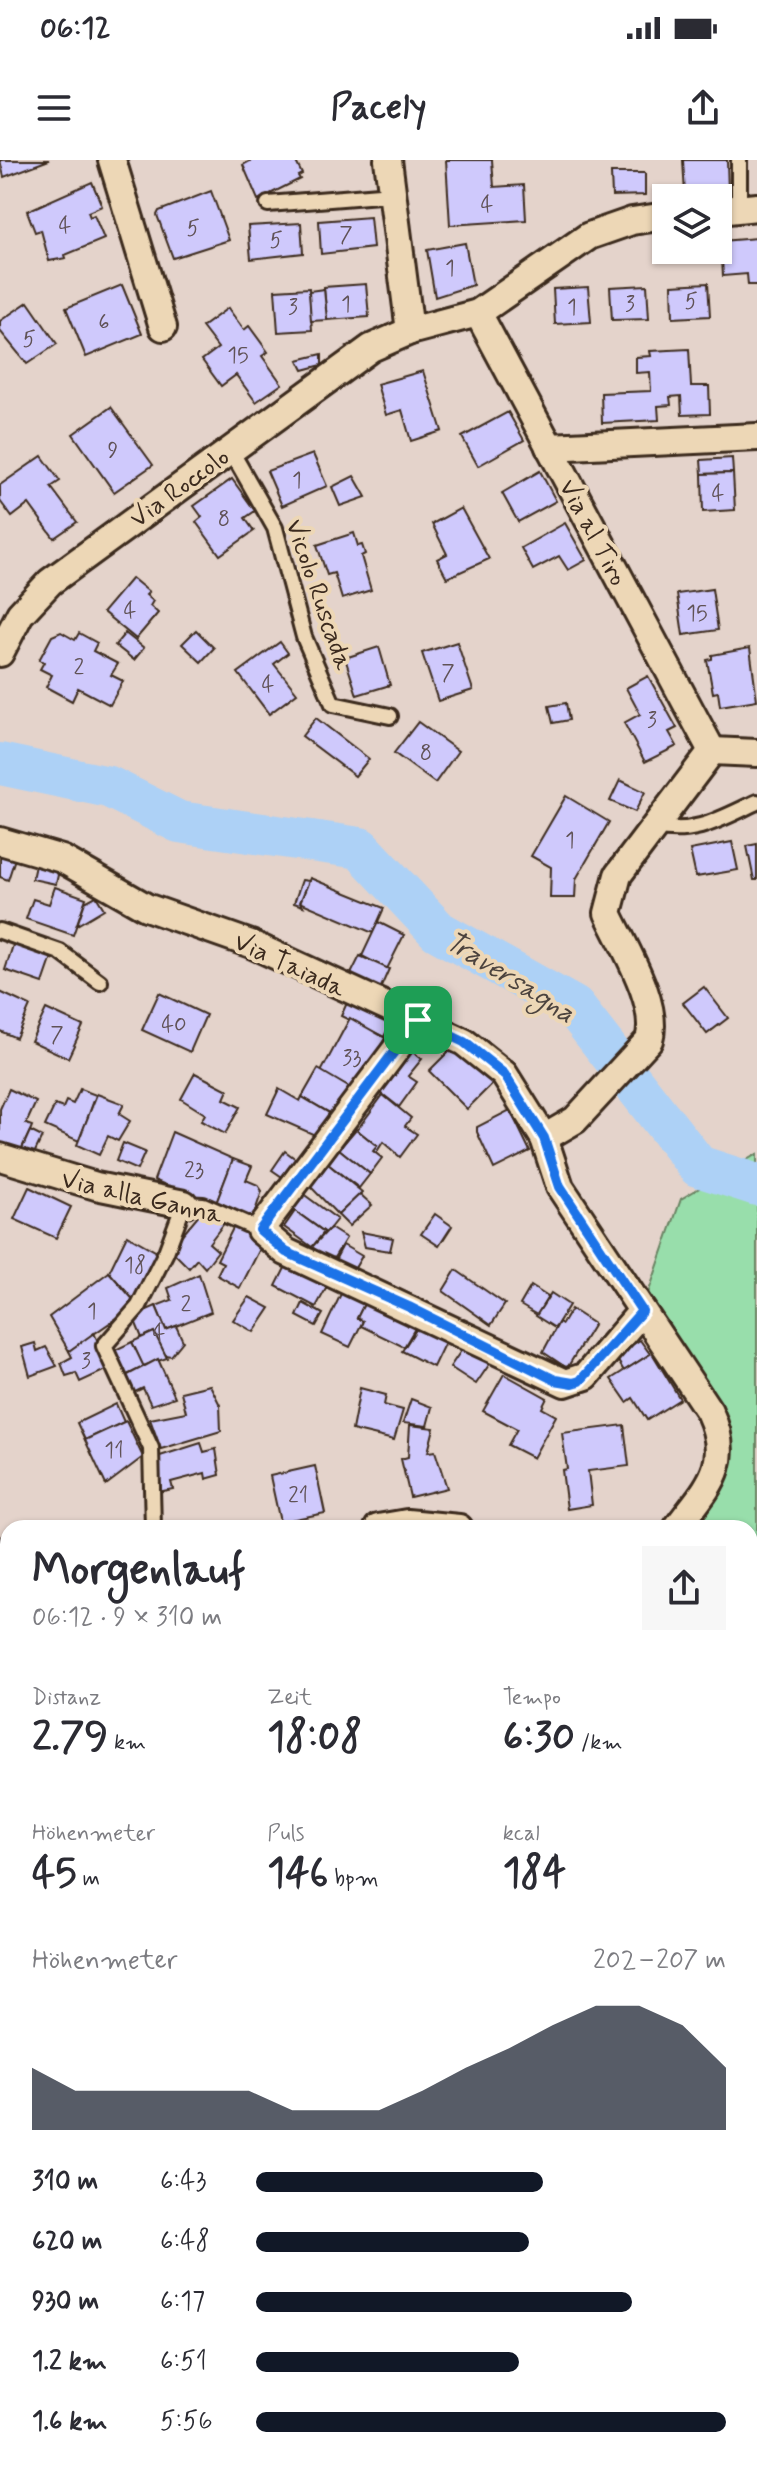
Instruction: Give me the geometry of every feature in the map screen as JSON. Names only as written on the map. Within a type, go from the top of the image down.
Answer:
[{"type":"street","points":[[112,160],[163,327]]},
{"type":"street","points":[[388,160],[410,331]]},
{"type":"street","name":"Via Roccolo","points":[[0,653],[20,614],[50,582],[381,342],[478,313],[589,236],[632,221],[652,218]]},
{"type":"street","name":"Via al Tiro","points":[[478,313],[712,751]]},
{"type":"street","points":[[549,447],[757,437]]},
{"type":"street","points":[[544,1138],[575,1120],[649,1040],[651,1008],[608,913],[618,875],[712,751],[757,753]]},
{"type":"street","name":"Via Taiada","points":[[0,841],[62,859],[146,907],[251,944],[464,1042],[493,1063],[544,1138],[560,1187],[709,1411],[721,1442],[715,1474],[683,1520]]},
{"type":"street","points":[[418,1020],[260,1230],[286,1252],[565,1383],[586,1376],[642,1311]]},
{"type":"street","name":"Via alla Ganna","points":[[0,1157],[96,1186],[184,1204]]},
{"type":"lane","points":[[738,209],[739,160]]},
{"type":"lane","points":[[268,204],[392,194]]},
{"type":"lane","name":"Vicolo Ruscada","points":[[230,449],[275,528],[304,637],[333,704],[390,716]]},
{"type":"lane","points":[[656,827],[678,832],[700,829],[757,802]]},
{"type":"lane","points":[[0,931],[60,952],[100,982]]},
{"type":"lane","points":[[153,1520],[151,1448],[104,1346],[139,1306],[166,1252],[184,1204]]},
{"type":"lane","name":"Via alla Ganna","points":[[184,1204],[203,1205],[260,1230]]},
{"type":"green space","points":[[757,1154],[757,1520],[682,1520],[721,1453],[642,1311],[681,1199]]},
{"type":"building","points":[[0,160],[49,160],[4,177]]},
{"type":"building","points":[[252,160],[295,160],[302,174],[298,176],[300,179],[258,200],[243,165]]},
{"type":"building","points":[[446,160],[492,160],[494,187],[524,185],[526,220],[450,225]]},
{"type":"building","points":[[683,160],[727,160],[728,184],[684,184]]},
{"type":"building","points":[[611,173],[645,173],[645,195],[612,196]]},
{"type":"building","points":[[92,182],[102,206],[88,212],[90,217],[94,215],[104,239],[65,255],[66,258],[49,261],[41,230],[35,232],[27,211]]},
{"type":"building","points":[[211,191],[229,240],[173,258],[157,215],[159,211]]},
{"type":"building","points":[[370,217],[373,248],[321,254],[319,221]]},
{"type":"building","points":[[301,223],[303,253],[251,259],[248,226]]},
{"type":"building","points":[[757,238],[757,285],[748,285],[747,274],[723,276],[722,264],[732,264],[732,240]]},
{"type":"building","points":[[465,243],[473,285],[435,297],[427,250]]},
{"type":"building","points":[[708,283],[710,316],[673,318],[672,285]]},
{"type":"building","points":[[366,284],[369,317],[327,320],[324,287]]},
{"type":"building","points":[[122,285],[142,334],[86,357],[66,308]]},
{"type":"building","points":[[647,285],[649,319],[612,320],[610,287]]},
{"type":"building","points":[[588,287],[591,322],[555,324],[553,289]]},
{"type":"building","points":[[309,288],[312,330],[278,332],[275,290]]},
{"type":"building","points":[[324,289],[327,320],[311,321],[309,291]]},
{"type":"building","points":[[28,302],[57,344],[27,364],[0,331],[0,321]]},
{"type":"building","points":[[228,308],[244,330],[249,326],[268,352],[262,356],[282,384],[256,402],[236,375],[221,386],[202,360],[218,348],[202,327]]},
{"type":"building","points":[[689,349],[691,386],[709,386],[710,414],[682,415],[681,396],[670,397],[671,405],[658,406],[659,420],[602,423],[601,393],[651,391],[650,372],[636,373],[636,357],[651,356],[650,351]]},
{"type":"building","points":[[322,354],[322,365],[303,370],[298,360]]},
{"type":"building","points":[[423,371],[442,431],[411,441],[402,410],[386,415],[377,384]]},
{"type":"building","points":[[111,407],[153,465],[114,492],[73,434]]},
{"type":"building","points":[[508,412],[524,440],[478,466],[462,437]]},
{"type":"building","points":[[313,454],[327,486],[282,506],[267,471]]},
{"type":"building","points":[[42,456],[60,481],[51,487],[77,522],[54,538],[29,504],[12,517],[0,501],[0,485]]},
{"type":"building","points":[[732,458],[733,473],[702,474],[701,460]]},
{"type":"building","points":[[540,471],[556,501],[518,522],[502,493]]},
{"type":"building","points":[[733,473],[735,510],[703,512],[702,474]]},
{"type":"building","points":[[354,476],[366,497],[340,506],[332,487]]},
{"type":"building","points":[[232,479],[255,511],[245,518],[254,531],[220,555],[196,522],[202,517],[194,506]]},
{"type":"building","points":[[461,508],[489,559],[447,578],[437,559],[447,554],[432,524]]},
{"type":"building","points":[[565,523],[586,560],[568,570],[559,556],[533,570],[521,548]]},
{"type":"building","points":[[354,533],[358,546],[362,545],[365,554],[361,556],[371,590],[342,599],[334,573],[327,575],[317,545]]},
{"type":"building","points":[[132,578],[149,592],[146,595],[153,601],[150,606],[158,613],[136,639],[103,612]]},
{"type":"building","points":[[712,589],[718,630],[683,635],[677,594]]},
{"type":"building","points":[[196,630],[214,648],[201,662],[182,644]]},
{"type":"building","points":[[61,632],[75,640],[79,633],[97,643],[93,651],[118,664],[111,675],[123,681],[110,705],[78,688],[72,701],[46,687],[52,675],[40,669],[44,662],[39,660],[52,636]]},
{"type":"building","points":[[125,633],[144,648],[134,660],[115,645]]},
{"type":"building","points":[[280,642],[288,653],[274,664],[297,693],[269,714],[238,673]]},
{"type":"building","points":[[457,642],[473,690],[438,701],[422,653]]},
{"type":"building","points":[[379,647],[390,685],[357,695],[345,658]]},
{"type":"building","points":[[750,648],[757,700],[720,706],[718,692],[713,693],[707,660],[712,659],[712,655]]},
{"type":"building","points":[[648,676],[677,728],[669,732],[677,746],[645,762],[624,723],[640,714],[626,688]]},
{"type":"building","points":[[566,703],[569,720],[553,723],[549,706]]},
{"type":"building","points":[[316,718],[369,759],[355,776],[302,736]]},
{"type":"building","points":[[418,722],[458,751],[435,783],[394,753]]},
{"type":"building","points":[[620,780],[645,792],[635,812],[610,801]]},
{"type":"building","points":[[566,796],[609,822],[576,879],[575,898],[550,898],[551,867],[531,856]]},
{"type":"building","points":[[732,842],[738,870],[696,877],[690,850]]},
{"type":"building","points":[[757,844],[757,880],[754,880],[747,846]]},
{"type":"building","points":[[0,846],[17,852],[8,880],[0,877]]},
{"type":"building","points":[[37,856],[61,861],[56,884],[32,879]]},
{"type":"building","points":[[310,878],[384,908],[373,933],[300,902]]},
{"type":"building","points":[[302,880],[309,881],[300,902],[303,906],[294,903]]},
{"type":"building","points":[[55,887],[86,898],[73,935],[26,919],[33,899],[49,904]]},
{"type":"building","points":[[96,896],[104,909],[77,925],[85,902]]},
{"type":"building","points":[[378,922],[404,935],[387,969],[362,956]]},
{"type":"building","points":[[15,939],[53,954],[43,983],[5,970]]},
{"type":"building","points":[[360,956],[389,969],[378,994],[348,980]]},
{"type":"building","points":[[704,987],[728,1018],[707,1034],[683,1003]]},
{"type":"building","points":[[0,992],[30,1006],[16,1038],[0,1031]]},
{"type":"building","points":[[159,993],[206,1015],[190,1052],[142,1030]]},
{"type":"building","points":[[351,994],[394,1015],[384,1037],[341,1016]]},
{"type":"building","points":[[46,1009],[83,1026],[68,1058],[31,1041]]},
{"type":"building","points":[[350,1018],[385,1038],[354,1097],[355,1091],[321,1072]]},
{"type":"building","points":[[456,1044],[495,1081],[467,1109],[429,1071]]},
{"type":"building","points":[[408,1049],[422,1059],[408,1076],[417,1082],[399,1107],[376,1089]]},
{"type":"building","points":[[318,1069],[355,1091],[339,1118],[302,1097]]},
{"type":"building","points":[[195,1073],[228,1090],[224,1099],[240,1107],[225,1134],[201,1121],[205,1114],[181,1099]]},
{"type":"building","points":[[9,1089],[36,1102],[26,1124],[32,1126],[30,1131],[21,1150],[16,1148],[14,1153],[0,1146],[0,1109]]},
{"type":"building","points":[[80,1089],[96,1095],[79,1141],[45,1126],[55,1105],[63,1108],[66,1101],[73,1104]]},
{"type":"building","points":[[279,1089],[300,1101],[302,1097],[334,1116],[324,1139],[267,1114]]},
{"type":"building","points":[[97,1094],[124,1104],[119,1114],[130,1121],[118,1141],[108,1136],[99,1155],[77,1145]]},
{"type":"building","points":[[383,1095],[411,1118],[405,1126],[417,1134],[400,1157],[383,1142],[376,1153],[373,1151],[377,1146],[357,1130]]},
{"type":"building","points":[[510,1110],[530,1151],[494,1169],[477,1127]]},
{"type":"building","points":[[356,1129],[377,1146],[373,1151],[382,1158],[370,1174],[339,1149]]},
{"type":"building","points":[[30,1131],[42,1137],[33,1156],[21,1151]]},
{"type":"building","points":[[172,1132],[233,1159],[215,1206],[154,1180]]},
{"type":"building","points":[[123,1143],[145,1152],[137,1170],[116,1161]]},
{"type":"building","points":[[339,1149],[370,1174],[359,1188],[328,1164]]},
{"type":"building","points":[[285,1151],[304,1165],[291,1183],[272,1170]]},
{"type":"building","points":[[233,1159],[252,1166],[246,1180],[258,1185],[262,1191],[252,1220],[215,1206]]},
{"type":"building","points":[[328,1164],[362,1192],[338,1215],[310,1186]]},
{"type":"building","points":[[29,1187],[71,1207],[56,1238],[14,1219]]},
{"type":"building","points":[[302,1193],[337,1219],[326,1233],[291,1208]]},
{"type":"building","points":[[360,1194],[372,1205],[349,1226],[338,1215]]},
{"type":"building","points":[[205,1207],[229,1217],[209,1243],[218,1251],[205,1268],[197,1259],[189,1268],[170,1249]]},
{"type":"building","points":[[295,1211],[324,1232],[312,1247],[284,1227]]},
{"type":"building","points":[[435,1214],[452,1226],[439,1246],[421,1234]]},
{"type":"building","points":[[236,1222],[266,1237],[240,1288],[217,1275],[223,1263],[217,1260]]},
{"type":"building","points":[[330,1228],[346,1238],[332,1261],[312,1247]]},
{"type":"building","points":[[361,1232],[393,1238],[390,1251],[365,1247]]},
{"type":"building","points":[[127,1235],[162,1255],[137,1304],[109,1272]]},
{"type":"building","points":[[343,1245],[362,1256],[352,1273],[334,1262]]},
{"type":"building","points":[[287,1264],[328,1285],[316,1307],[276,1286]]},
{"type":"building","points":[[456,1270],[505,1304],[491,1325],[443,1291]]},
{"type":"building","points":[[109,1272],[137,1304],[69,1351],[49,1317]]},
{"type":"building","points":[[199,1274],[211,1312],[166,1330],[156,1306],[172,1300],[168,1288]]},
{"type":"building","points":[[346,1283],[369,1294],[357,1318],[363,1321],[350,1347],[322,1334]]},
{"type":"building","points":[[531,1286],[548,1297],[537,1315],[520,1305]]},
{"type":"building","points":[[370,1292],[421,1318],[404,1347],[361,1326],[363,1321],[357,1318]]},
{"type":"building","points":[[551,1293],[569,1305],[555,1328],[536,1316]]},
{"type":"building","points":[[249,1297],[270,1308],[254,1332],[233,1320]]},
{"type":"building","points":[[303,1303],[323,1314],[316,1326],[297,1316]]},
{"type":"building","points":[[156,1306],[166,1330],[176,1326],[183,1341],[171,1356],[165,1355],[154,1332],[142,1338],[133,1316]]},
{"type":"building","points":[[571,1309],[594,1324],[567,1368],[543,1352],[559,1322],[562,1324]]},
{"type":"building","points":[[417,1328],[445,1342],[433,1367],[402,1351]]},
{"type":"building","points":[[154,1332],[167,1358],[143,1366],[132,1342]]},
{"type":"building","points":[[94,1333],[110,1368],[80,1382],[76,1373],[66,1376],[61,1363],[72,1357],[69,1351]]},
{"type":"building","points":[[469,1339],[495,1356],[476,1384],[450,1367]]},
{"type":"building","points":[[640,1340],[650,1354],[624,1371],[615,1356]]},
{"type":"building","points":[[132,1342],[144,1367],[121,1378],[109,1353]]},
{"type":"building","points":[[35,1343],[37,1351],[46,1347],[57,1366],[30,1376],[22,1347]]},
{"type":"building","points":[[652,1353],[680,1399],[647,1420],[633,1398],[627,1402],[611,1379]]},
{"type":"building","points":[[158,1359],[175,1397],[151,1405],[143,1388],[131,1394],[122,1378]]},
{"type":"building","points":[[504,1374],[547,1398],[542,1408],[556,1416],[533,1458],[508,1445],[517,1429],[483,1411]]},
{"type":"building","points":[[210,1385],[220,1405],[221,1431],[161,1449],[150,1419],[186,1412],[181,1392]]},
{"type":"building","points":[[360,1388],[386,1395],[384,1405],[403,1410],[394,1440],[352,1430]]},
{"type":"building","points":[[411,1399],[432,1407],[427,1426],[403,1423]]},
{"type":"building","points":[[116,1404],[124,1422],[85,1440],[77,1423]]},
{"type":"building","points":[[126,1421],[143,1457],[106,1485],[85,1440]]},
{"type":"building","points":[[410,1425],[434,1428],[428,1452],[435,1451],[447,1488],[410,1497],[401,1459],[408,1457]]},
{"type":"building","points":[[624,1425],[629,1466],[588,1471],[592,1505],[567,1509],[562,1470],[567,1469],[562,1433]]},
{"type":"building","points":[[201,1443],[204,1452],[216,1449],[220,1475],[206,1479],[205,1473],[171,1482],[173,1489],[158,1492],[160,1456]]},
{"type":"building","points":[[315,1466],[325,1513],[280,1520],[270,1476]]},
{"type":"waterway","name":"Traversagna","points":[[0,764],[109,787],[179,822],[360,848],[438,931],[574,1007],[698,1166],[757,1185]]},
{"type":"route","points":[[418,1020],[464,1042],[504,1074],[544,1138],[560,1187],[642,1311],[580,1381],[565,1383],[555,1380],[409,1307],[286,1252],[260,1230],[418,1020]]}]
